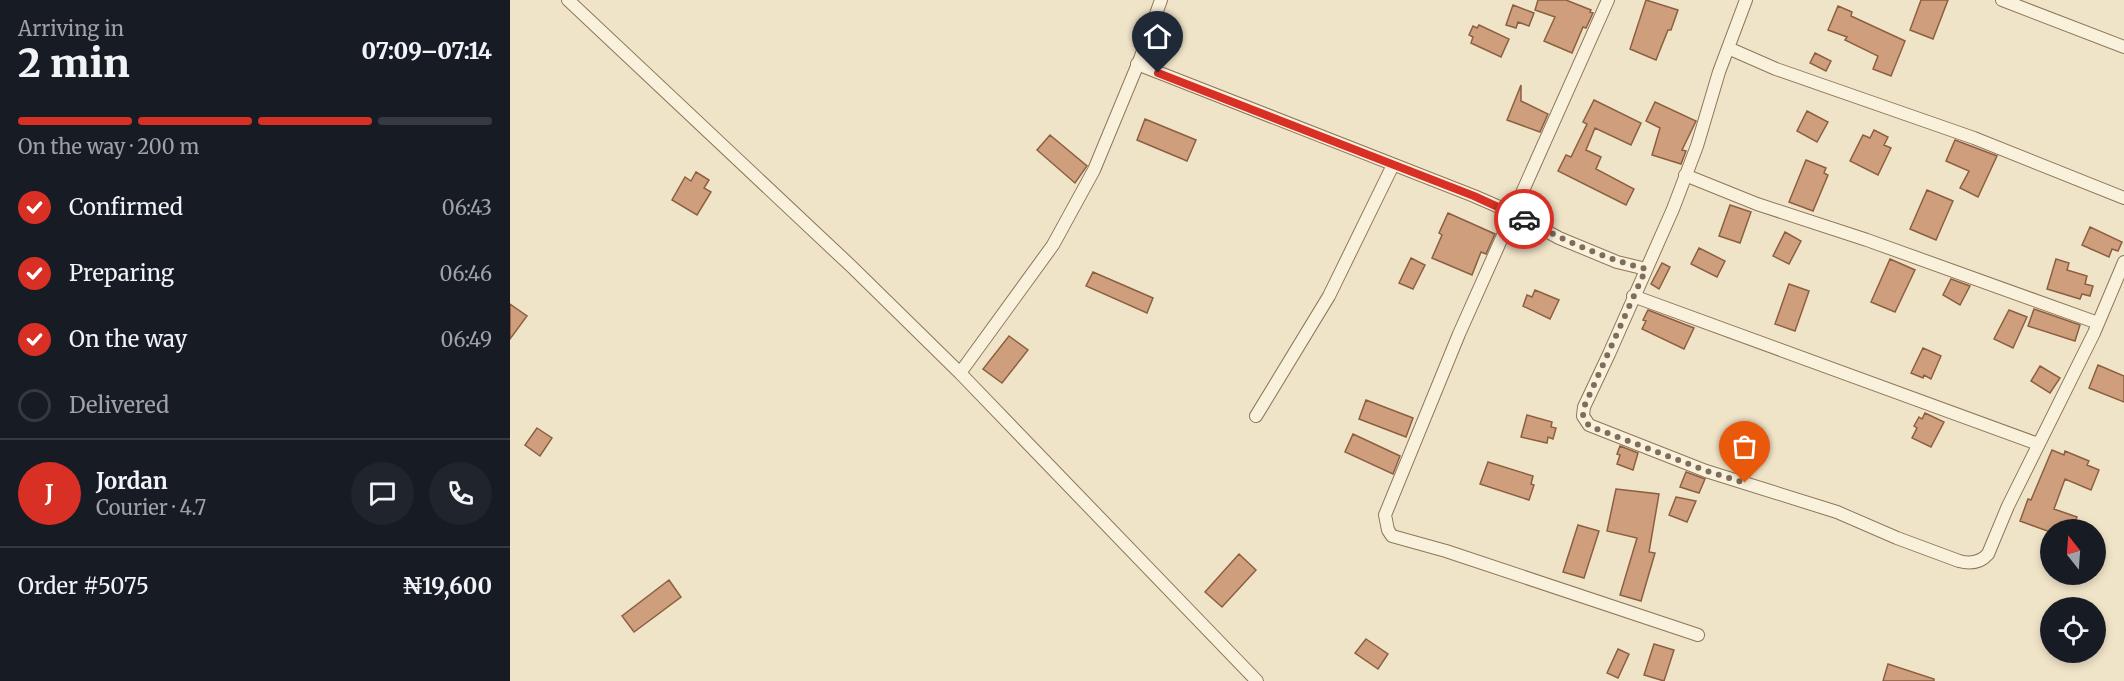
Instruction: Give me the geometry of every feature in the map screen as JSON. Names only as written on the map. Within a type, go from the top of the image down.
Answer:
[{"type":"street","points":[[568,0],[853,268],[960,373],[1257,681]]},
{"type":"street","points":[[960,373],[1053,245],[1094,170],[1161,0]]},
{"type":"street","points":[[1608,0],[1460,334],[1385,515],[1388,530],[1392,536],[1446,551],[1698,635]]},
{"type":"street","points":[[1746,0],[1686,175],[1584,407],[1583,416],[1589,426],[1707,471],[1837,512],[1897,538],[1968,564],[1983,560],[1988,554],[2008,506],[2098,323],[2124,262]]},
{"type":"street","points":[[2002,0],[2124,47]]},
{"type":"street","points":[[1728,48],[1776,69],[1974,138],[2124,198]]},
{"type":"street","points":[[1137,64],[1513,213],[1559,238],[1617,262],[1646,269]]},
{"type":"street","points":[[1256,416],[1329,296],[1393,165]]},
{"type":"street","points":[[1686,175],[1757,204],[1877,243],[2098,323]]},
{"type":"street","points":[[1634,296],[2038,444]]},
{"type":"building","points":[[1538,0],[1566,0],[1591,10],[1590,12],[1593,13],[1586,28],[1583,27],[1572,53],[1544,41],[1555,17],[1535,10]]},
{"type":"building","points":[[1646,0],[1678,10],[1656,60],[1630,49]]},
{"type":"building","points":[[1921,0],[1948,0],[1933,39],[1910,30]]},
{"type":"building","points":[[1513,5],[1534,13],[1529,26],[1518,22],[1516,28],[1506,25]]},
{"type":"building","points":[[1838,6],[1852,12],[1851,16],[1905,41],[1891,76],[1873,69],[1878,56],[1845,40],[1847,37],[1828,30]]},
{"type":"building","points":[[1479,25],[1509,39],[1501,57],[1471,43],[1473,37],[1469,35],[1473,26],[1477,28]]},
{"type":"building","points":[[1815,53],[1831,61],[1826,71],[1810,63]]},
{"type":"building","points":[[1521,85],[1521,101],[1548,114],[1540,132],[1507,120]]},
{"type":"building","points":[[1594,100],[1641,123],[1631,145],[1595,128],[1586,150],[1601,157],[1596,169],[1634,189],[1626,205],[1558,171],[1566,155],[1571,157],[1587,124],[1583,122]]},
{"type":"building","points":[[1655,102],[1696,121],[1682,150],[1686,151],[1681,164],[1652,155],[1660,128],[1646,121]]},
{"type":"building","points":[[1807,111],[1828,122],[1817,142],[1797,131]]},
{"type":"building","points":[[1145,119],[1196,140],[1187,161],[1137,140]]},
{"type":"building","points":[[1874,130],[1888,137],[1884,145],[1891,148],[1878,175],[1850,161],[1863,135],[1870,138]]},
{"type":"building","points":[[1050,135],[1087,166],[1075,183],[1037,150]]},
{"type":"building","points":[[1955,140],[1997,156],[1978,197],[1960,188],[1969,171],[1946,161]]},
{"type":"building","points":[[1806,160],[1826,168],[1824,173],[1828,175],[1813,211],[1789,202]]},
{"type":"building","points":[[696,172],[709,180],[704,188],[711,192],[697,215],[672,200],[685,177],[691,181]]},
{"type":"building","points":[[1927,190],[1953,201],[1936,240],[1910,229]]},
{"type":"building","points":[[1730,205],[1751,212],[1740,243],[1719,236]]},
{"type":"building","points":[[1448,213],[1495,234],[1486,254],[1481,252],[1472,275],[1432,258]]},
{"type":"building","points":[[2090,227],[2122,242],[2118,251],[2112,249],[2109,257],[2082,245]]},
{"type":"building","points":[[1785,232],[1801,241],[1789,264],[1773,256]]},
{"type":"building","points":[[1699,248],[1725,261],[1717,277],[1691,264]]},
{"type":"building","points":[[1411,258],[1425,265],[1413,289],[1399,283]]},
{"type":"building","points":[[1890,259],[1915,270],[1895,312],[1871,302]]},
{"type":"building","points":[[2056,259],[2069,263],[2067,270],[2087,276],[2085,284],[2093,286],[2090,296],[2082,294],[2080,299],[2047,289]]},
{"type":"building","points":[[1662,263],[1670,267],[1659,289],[1651,284]]},
{"type":"building","points":[[1093,272],[1153,298],[1147,313],[1086,286]]},
{"type":"building","points":[[1951,279],[1970,286],[1960,305],[1943,295]]},
{"type":"building","points":[[1789,284],[1809,291],[1795,331],[1775,324]]},
{"type":"building","points":[[1535,290],[1559,300],[1550,319],[1523,306],[1527,295],[1532,297]]},
{"type":"building","points":[[510,304],[527,316],[510,339]]},
{"type":"building","points":[[2034,309],[2080,325],[2075,341],[2028,326]]},
{"type":"building","points":[[1648,310],[1694,328],[1684,349],[1642,329]]},
{"type":"building","points":[[2009,310],[2027,317],[2013,348],[1994,339]]},
{"type":"building","points":[[1009,336],[1028,350],[1002,383],[983,369]]},
{"type":"building","points":[[1923,348],[1941,356],[1931,379],[1924,375],[1923,378],[1911,373]]},
{"type":"building","points":[[2098,365],[2124,376],[2124,402],[2089,388]]},
{"type":"building","points":[[2040,366],[2060,378],[2050,393],[2031,381]]},
{"type":"building","points":[[1366,400],[1413,418],[1406,437],[1359,419]]},
{"type":"building","points":[[1925,413],[1944,422],[1931,447],[1912,438],[1917,428],[1914,426],[1919,417],[1922,419]]},
{"type":"building","points":[[1527,415],[1552,422],[1551,427],[1556,428],[1553,439],[1548,437],[1547,443],[1521,437]]},
{"type":"building","points":[[537,428],[552,438],[540,456],[525,445]]},
{"type":"building","points":[[1353,434],[1400,456],[1393,474],[1345,452]]},
{"type":"building","points":[[1620,446],[1638,453],[1633,470],[1617,464]]},
{"type":"building","points":[[2052,450],[2064,455],[2065,451],[2089,461],[2087,465],[2099,470],[2091,490],[2065,479],[2054,509],[2077,517],[2076,519],[2040,519],[2040,528],[2020,521],[2028,499],[2031,500]]},
{"type":"building","points":[[1488,462],[1533,476],[1531,484],[1534,485],[1529,500],[1480,484]]},
{"type":"building","points":[[1686,472],[1705,479],[1699,493],[1680,487]]},
{"type":"building","points":[[1616,489],[1659,494],[1649,552],[1655,553],[1641,601],[1620,595],[1637,538],[1607,531]]},
{"type":"building","points":[[1676,497],[1696,501],[1687,522],[1669,515]]},
{"type":"building","points":[[1578,525],[1599,531],[1584,578],[1563,572]]},
{"type":"building","points":[[1239,554],[1256,570],[1222,607],[1205,592]]},
{"type":"building","points":[[669,580],[681,597],[634,632],[622,616]]},
{"type":"building","points":[[1366,639],[1388,654],[1378,669],[1355,653]]},
{"type":"building","points":[[1654,644],[1674,650],[1664,681],[1644,675]]},
{"type":"building","points":[[1618,649],[1629,654],[1618,678],[1607,673]]},
{"type":"building","points":[[1888,664],[1934,679],[1934,681],[1883,681]]},
{"type":"way so far","points":[[1524,219],[1559,238],[1617,262],[1646,269],[1584,407],[1583,416],[1589,426],[1745,483]]},
{"type":"route","points":[[1158,73],[1474,196],[1524,219]]}]
